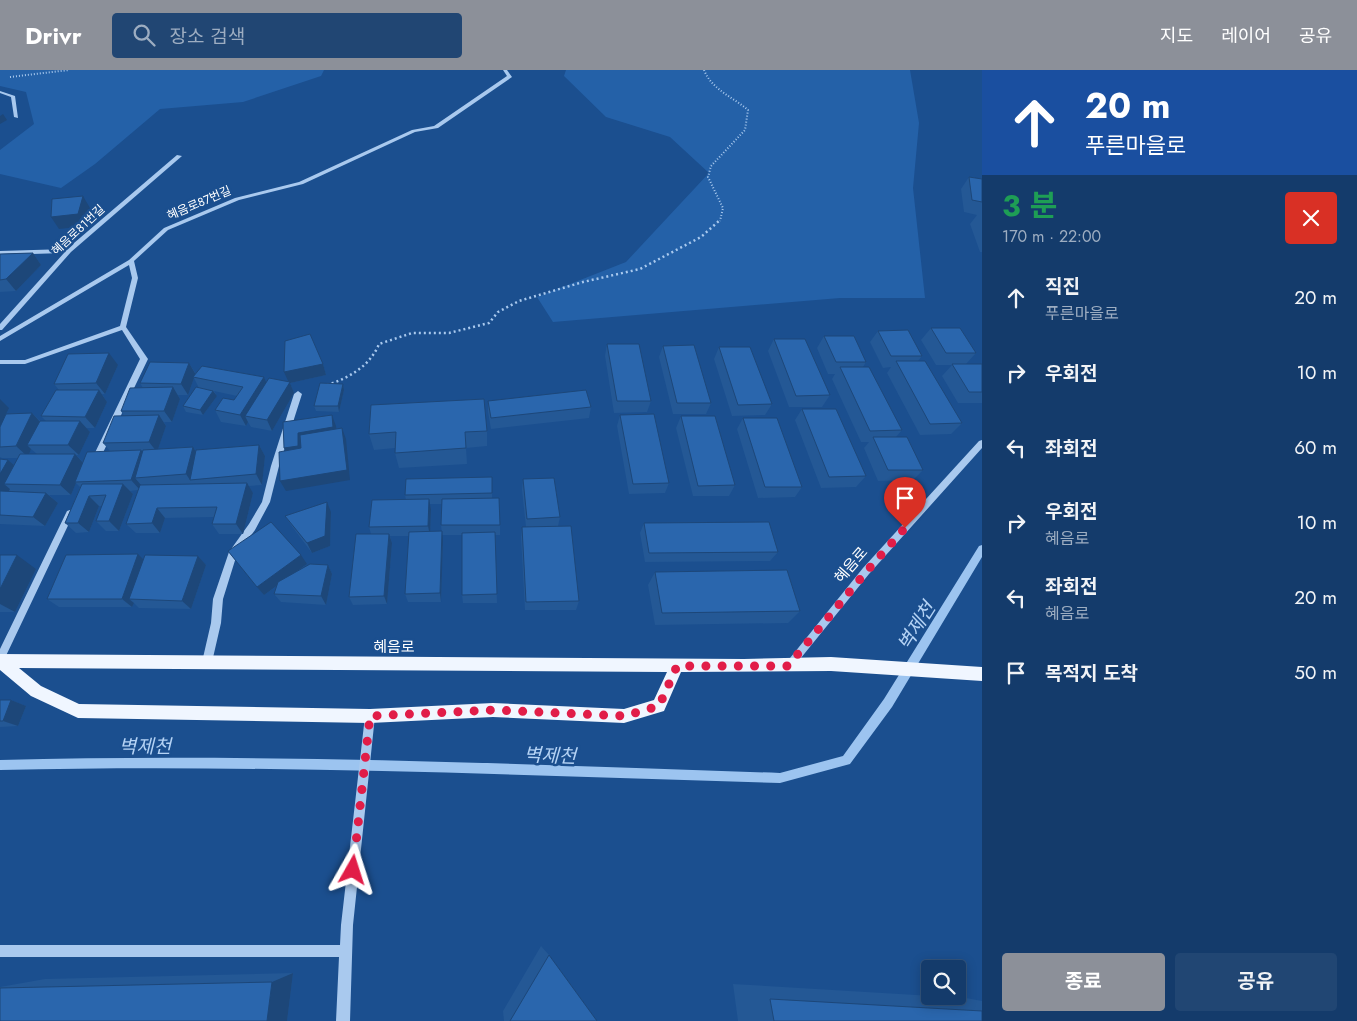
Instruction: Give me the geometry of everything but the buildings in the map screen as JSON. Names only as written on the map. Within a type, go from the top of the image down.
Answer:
[{"type":"main road","name":"혜음로","points":[[0,661],[677,666],[831,664],[982,674]]},
{"type":"main road","points":[[0,661],[36,691],[78,711],[370,716],[493,710],[624,716],[659,706],[677,666]]},
{"type":"street","name":"혜음로87번길","points":[[131,261],[166,229],[237,199],[301,183],[414,131],[436,127],[510,76],[505,70]]},
{"type":"street","points":[[0,92],[13,96],[16,117]]},
{"type":"street","name":"혜음로81번길","points":[[0,328],[69,251],[179,156]]},
{"type":"street","points":[[0,252],[69,251]]},
{"type":"street","points":[[0,338],[131,261],[135,278],[123,327],[144,359],[93,465]]},
{"type":"street","points":[[0,362],[25,362],[123,327]]},
{"type":"street","points":[[207,662],[216,623],[218,599],[233,552],[252,527],[266,502],[275,466],[298,394]]},
{"type":"street","name":"혜음로","points":[[788,666],[866,572],[982,443]]},
{"type":"street","points":[[0,661],[72,509]]},
{"type":"street","points":[[342,1021],[347,925],[370,716]]},
{"type":"street","points":[[0,951],[346,951]]},
{"type":"path","points":[[7,78],[69,70]]},
{"type":"path","points":[[298,394],[301,390],[314,390],[348,378],[374,356],[380,344],[412,333],[449,333],[489,323],[498,312],[526,298],[640,269],[701,237],[714,227],[720,222],[722,208],[708,177],[711,166],[746,130],[748,110],[722,92],[708,79],[704,70]]},
{"type":"shaded area","points":[[0,70],[324,70],[321,76],[243,102],[160,109],[95,164],[61,188],[0,174],[0,150],[34,124],[26,92],[0,86]]},
{"type":"shaded area","points":[[566,70],[910,70],[919,123],[913,188],[925,298],[840,298],[553,322],[537,297],[626,262],[709,173],[670,137],[606,117],[564,76]]},
{"type":"waterway","name":"벽제천","points":[[0,765],[195,762],[292,763],[780,778],[846,760],[888,703],[982,549]]},
{"type":"route","points":[[353,870],[370,716],[493,710],[624,716],[659,706],[677,666],[788,666],[905,528]]}]
